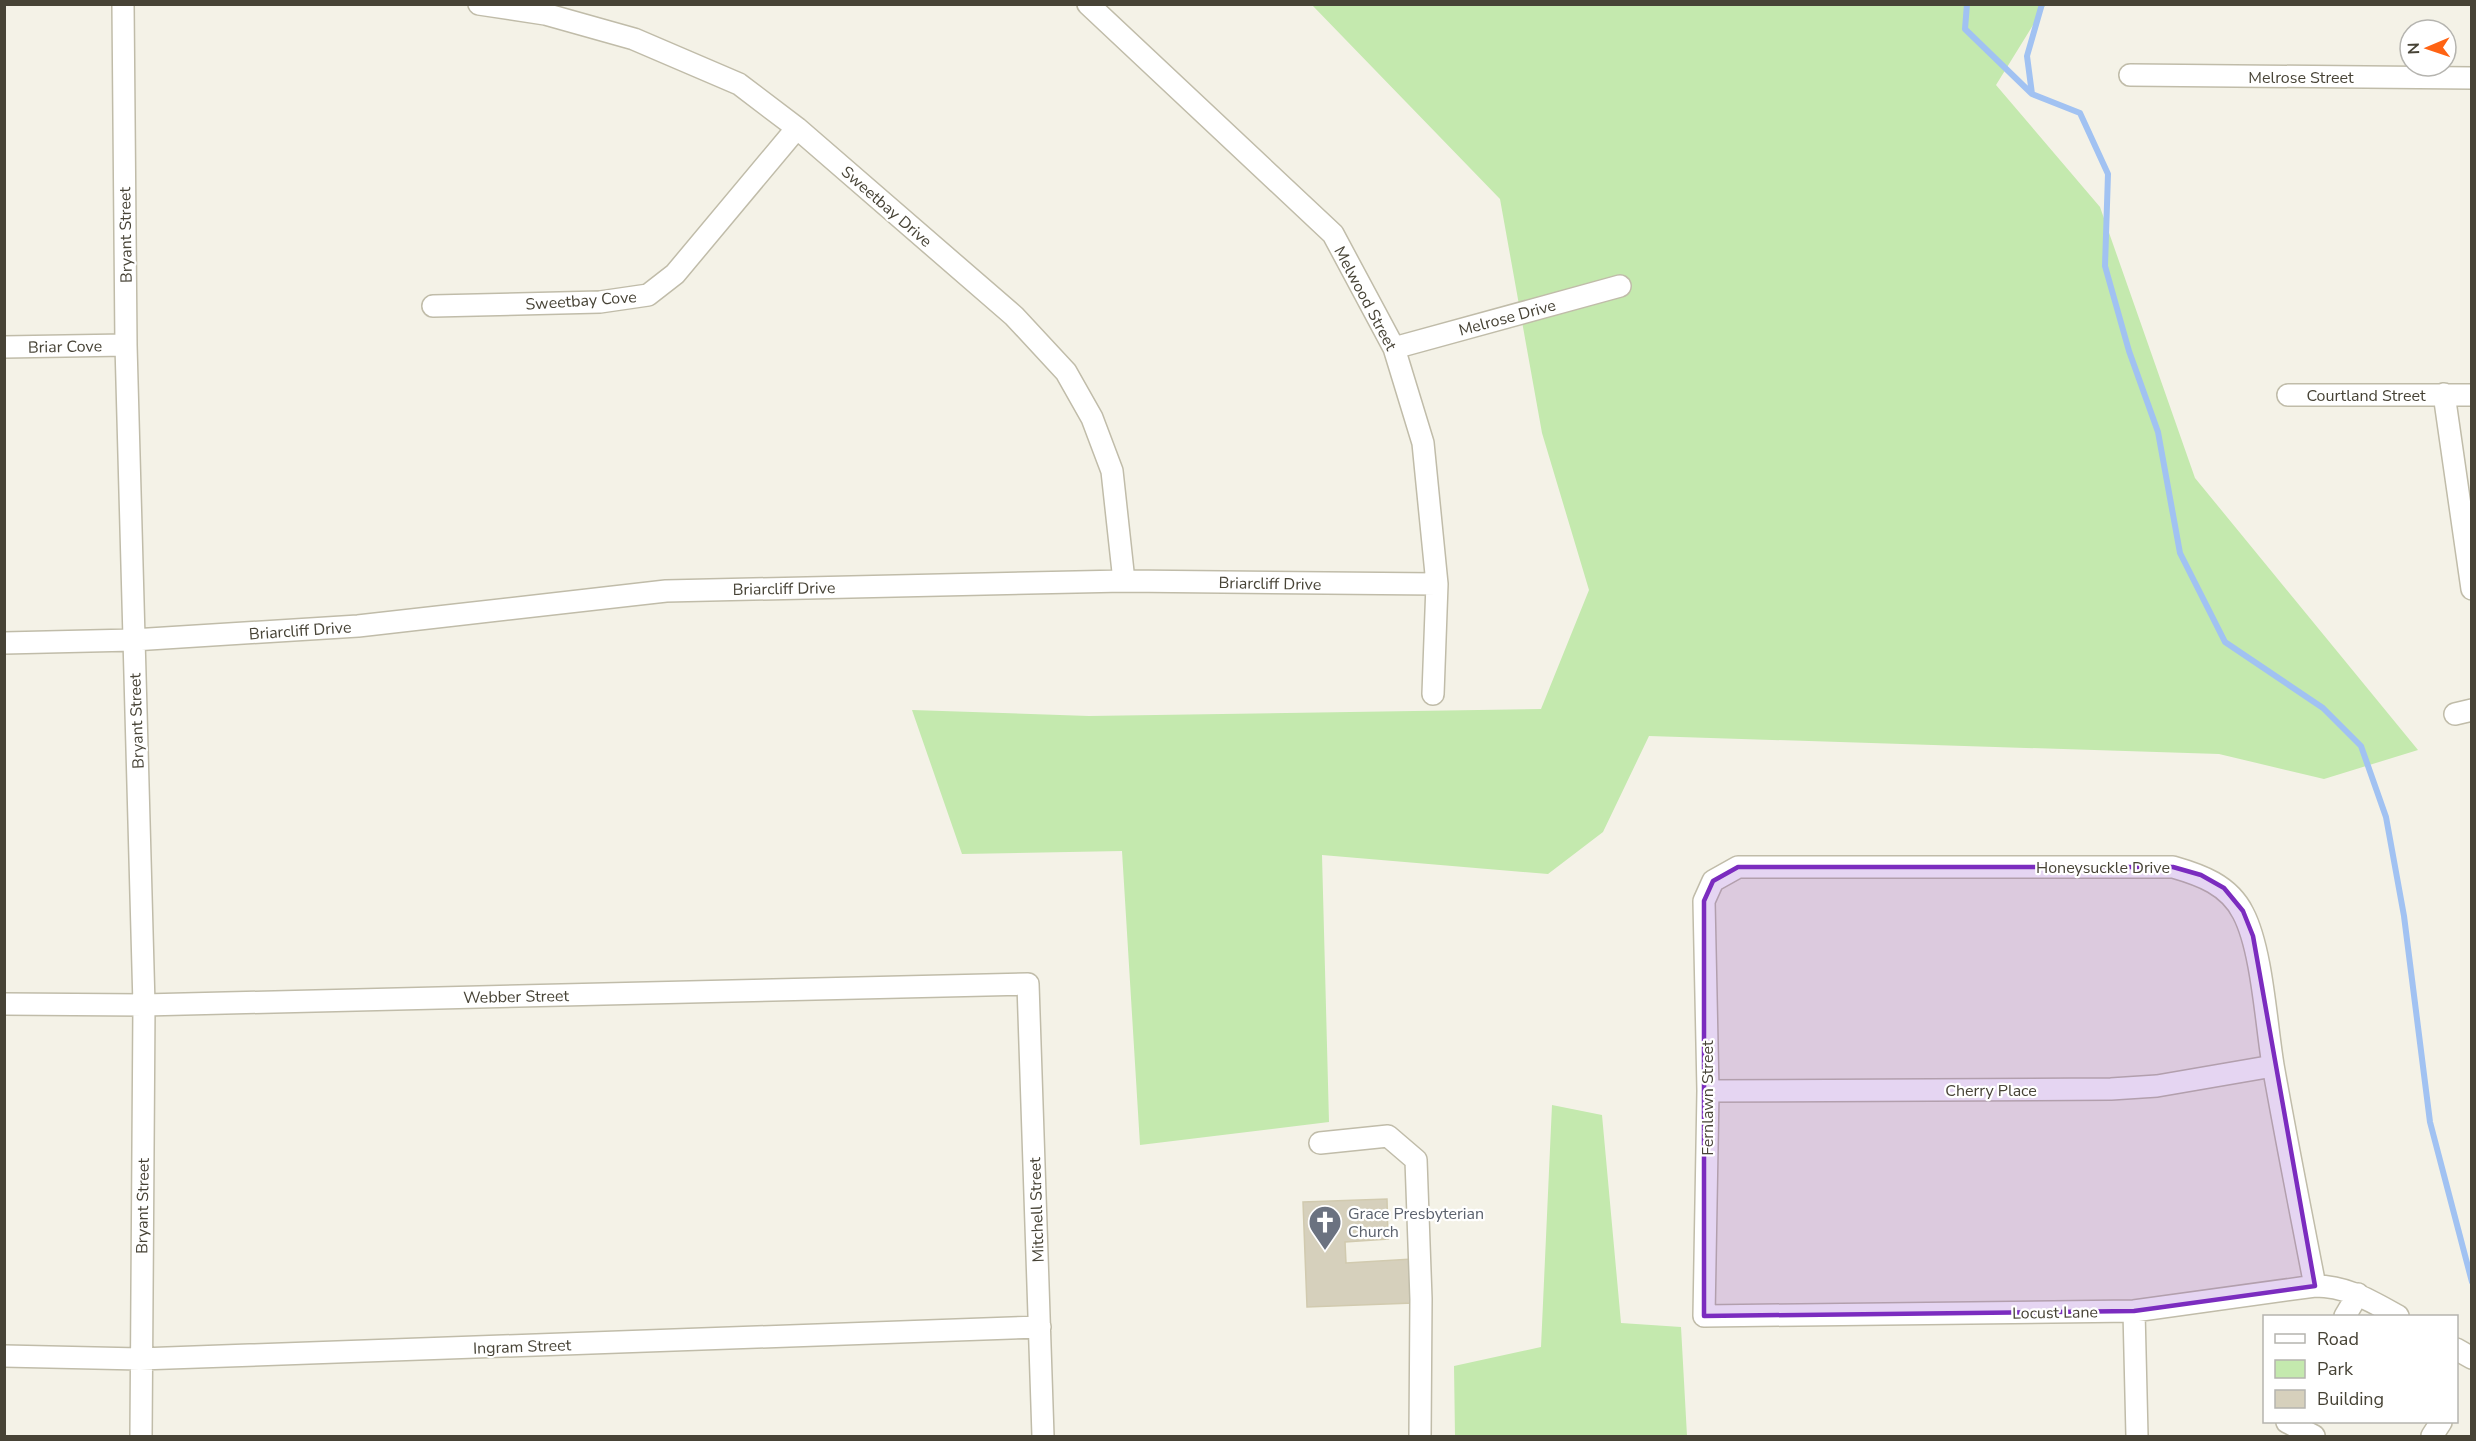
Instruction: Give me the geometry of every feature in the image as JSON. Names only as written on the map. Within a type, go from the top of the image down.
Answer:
[{"type":"street","name":"Bryant Street","points":[[123,4],[126,345],[144,1005],[141,1437]]},
{"type":"street","name":"Sweetbay Drive","points":[[479,4],[545,14],[645,43],[739,84],[797,128],[1014,316],[1066,372],[1092,418],[1112,471],[1124,581]]},
{"type":"street","name":"Melwood Street","points":[[1088,4],[1333,234],[1394,348],[1423,443],[1437,584],[1433,694]]},
{"type":"street","name":"Melrose Street","points":[[2130,75],[2472,78]]},
{"type":"street","name":"Sweetbay Cove","points":[[433,306],[600,302],[648,295],[675,274],[797,128]]},
{"type":"street","name":"Melrose Drive","points":[[1394,348],[1620,286]]},
{"type":"street","name":"Briar Cove","points":[[4,348],[126,345]]},
{"type":"street","name":"Courtland Street","points":[[2444,394],[2472,589]]},
{"type":"street","name":"Courtland Street","points":[[2288,395],[2472,395]]},
{"type":"street","name":"Briarcliff Drive","points":[[4,643],[133,640],[358,627],[666,591],[1124,581],[1437,584]]},
{"type":"street","name":"Honeysuckle Drive","points":[[1713,881],[1738,867],[2173,867],[2201,875],[2224,888],[2243,911],[2253,936],[2273,1066],[2315,1286]]},
{"type":"street","name":"Fernlawn Street","points":[[1704,1317],[1708,1091],[1704,901],[1713,881]]},
{"type":"street","name":"Webber Street","points":[[4,1004],[144,1005],[1028,984]]},
{"type":"street","name":"Mitchell Street","points":[[1028,984],[1043,1437]]},
{"type":"street","name":"Cherry Place","points":[[1708,1091],[2111,1089],[2157,1086],[2273,1066]]},
{"type":"street","points":[[1320,1143],[1388,1136],[1416,1160],[1421,1299],[1420,1437]]},
{"type":"street","name":"Locust Lane","points":[[1704,1317],[2134,1311],[2315,1286],[2334,1286],[2358,1294],[2395,1315]]},
{"type":"street","points":[[2346,1315],[2358,1294]]},
{"type":"street","points":[[2134,1311],[2137,1437]]},
{"type":"street","name":"Ingram Street","points":[[4,1356],[140,1359],[1040,1328]]},
{"type":"street","points":[[2458,1350],[2472,1358]]},
{"type":"street","points":[[2275,1437],[2284,1423]]},
{"type":"street","points":[[2287,1423],[2314,1437]]},
{"type":"street","points":[[2432,1437],[2440,1423]]},
{"type":"highlighted area","points":[[1738,867],[2173,867],[2201,875],[2224,888],[2243,911],[2253,936],[2315,1286],[2134,1311],[1704,1316],[1704,901],[1713,881]]},
{"type":"green space","points":[[2046,4],[1996,85],[2100,207],[2195,478],[2418,750],[2324,779],[2219,754],[1649,736],[1603,832],[1548,874],[1322,855],[1329,1122],[1140,1145],[1122,851],[962,854],[912,710],[1089,716],[1541,709],[1589,590],[1542,433],[1500,199],[1312,5]]},
{"type":"green space","points":[[1552,1105],[1602,1115],[1621,1323],[1681,1327],[1687,1436],[1455,1436],[1454,1366],[1541,1347]]},
{"type":"building","name":"Grace Presbyterian Church","points":[[1387,1199],[1388,1239],[1345,1242],[1346,1263],[1412,1259],[1413,1303],[1307,1307],[1303,1202]]},
{"type":"waterway","points":[[1967,4],[1965,29],[2031,93]]},
{"type":"waterway","points":[[2042,4],[2027,56],[2032,94],[2080,113],[2108,174],[2105,266],[2129,351],[2158,432],[2180,553],[2225,642],[2323,708],[2361,746],[2386,817],[2404,916],[2430,1122],[2472,1282]]},
{"type":"place","name":"Grace Presbyterian Church","points":[[1325,1251]]}]
